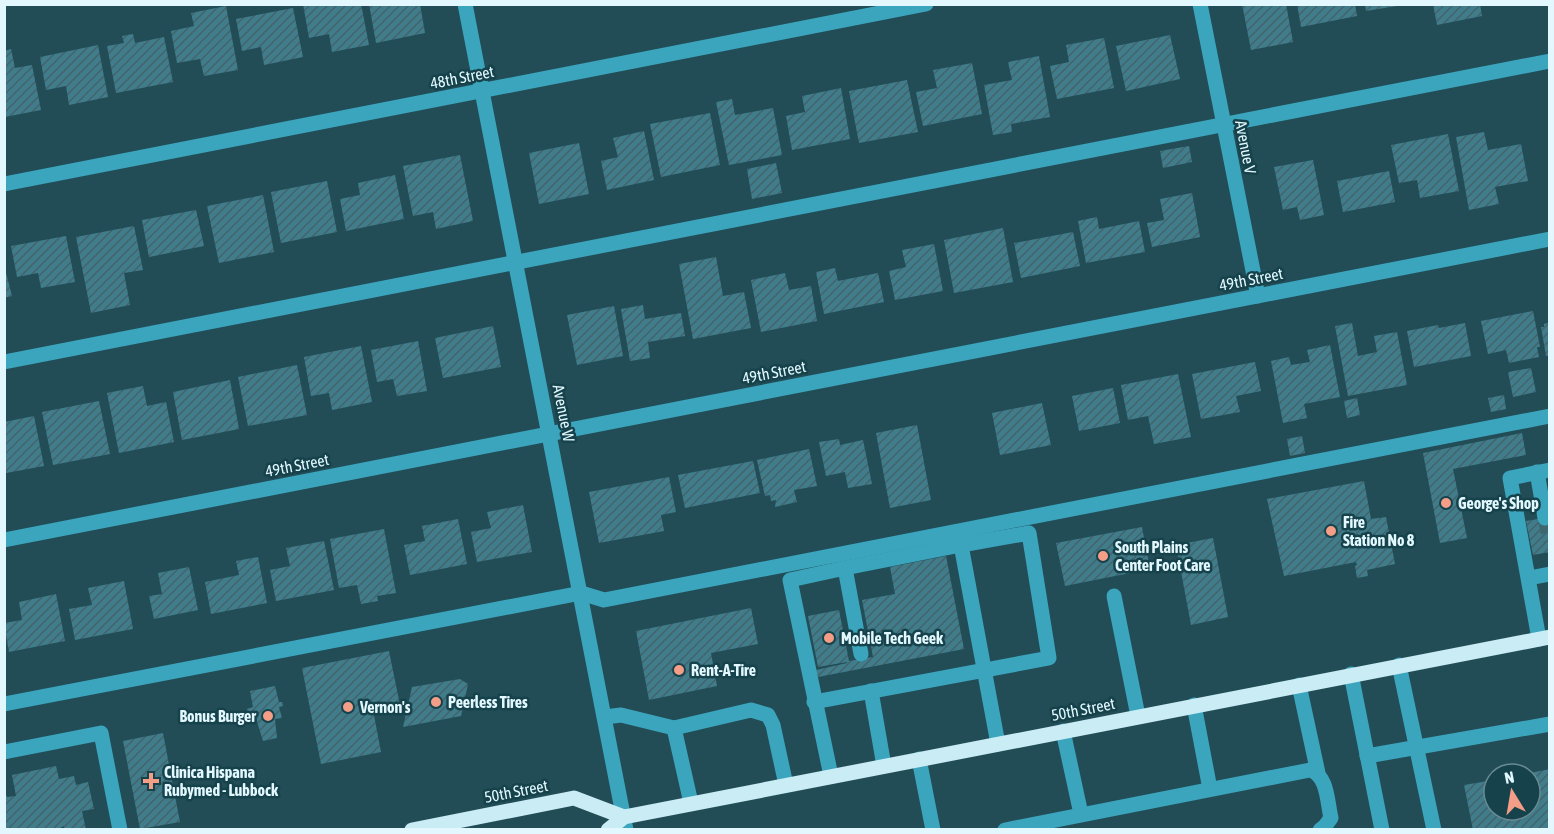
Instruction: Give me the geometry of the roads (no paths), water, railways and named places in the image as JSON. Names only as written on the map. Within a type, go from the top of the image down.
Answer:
[{"type":"main road","name":"50th Street","points":[[608,830],[691,803],[1544,638]]},
{"type":"main road","name":"50th Street","points":[[412,830],[574,798],[625,823]]},
{"type":"street","name":"Avenue W","points":[[465,4],[625,823]]},
{"type":"street","name":"48th Street","points":[[4,184],[926,4]]},
{"type":"street","name":"Avenue V","points":[[1200,4],[1258,296]]},
{"type":"street","points":[[4,362],[1550,61]]},
{"type":"street","name":"49th Street","points":[[4,540],[1550,239]]},
{"type":"street","points":[[4,704],[581,593],[604,600],[817,566],[1550,416]]},
{"type":"street","points":[[1544,638],[1529,578],[1510,478],[1543,471],[1545,518]]},
{"type":"street","points":[[814,702],[1049,658],[1029,533],[985,533],[961,545],[844,568],[817,566],[790,580],[814,702],[831,776]]},
{"type":"street","points":[[961,545],[998,744]]},
{"type":"street","points":[[844,568],[861,654]]},
{"type":"street","points":[[1529,578],[1550,574]]},
{"type":"street","points":[[1114,597],[1138,716]]},
{"type":"street","points":[[1400,665],[1434,830]]},
{"type":"street","points":[[1351,675],[1382,830]]},
{"type":"street","points":[[1299,685],[1317,772],[1323,780],[1331,818],[1320,830]]},
{"type":"street","points":[[871,692],[884,766]]},
{"type":"street","points":[[1194,705],[1210,789]]},
{"type":"street","points":[[605,717],[621,715],[674,728],[751,710],[768,715],[773,725],[786,785]]},
{"type":"street","points":[[1368,756],[1550,724]]},
{"type":"street","points":[[674,728],[691,803]]},
{"type":"street","points":[[1063,731],[1081,814]]},
{"type":"street","points":[[4,752],[101,733],[120,830]]},
{"type":"street","points":[[919,759],[933,830]]},
{"type":"street","points":[[1005,830],[1310,770],[1317,772]]},
{"type":"tunnel","points":[[1545,518],[1550,541]]},
{"type":"place","name":"George's Shop","points":[[1446,503]]},
{"type":"place","name":"Fire Station No 8","points":[[1331,531]]},
{"type":"place","name":"South Plains Center Foot Care","points":[[1103,556]]},
{"type":"place","name":"Mobile Tech Geek","points":[[829,638]]},
{"type":"place","name":"Rent-A-Tire","points":[[679,670]]},
{"type":"place","name":"Peerless Tires","points":[[436,702]]},
{"type":"place","name":"Vernon's","points":[[348,707]]},
{"type":"place","name":"Bonus Burger","points":[[268,716]]},
{"type":"place","name":"Clinica Hispana Rubymed - Lubbock","points":[[151,781]]}]
